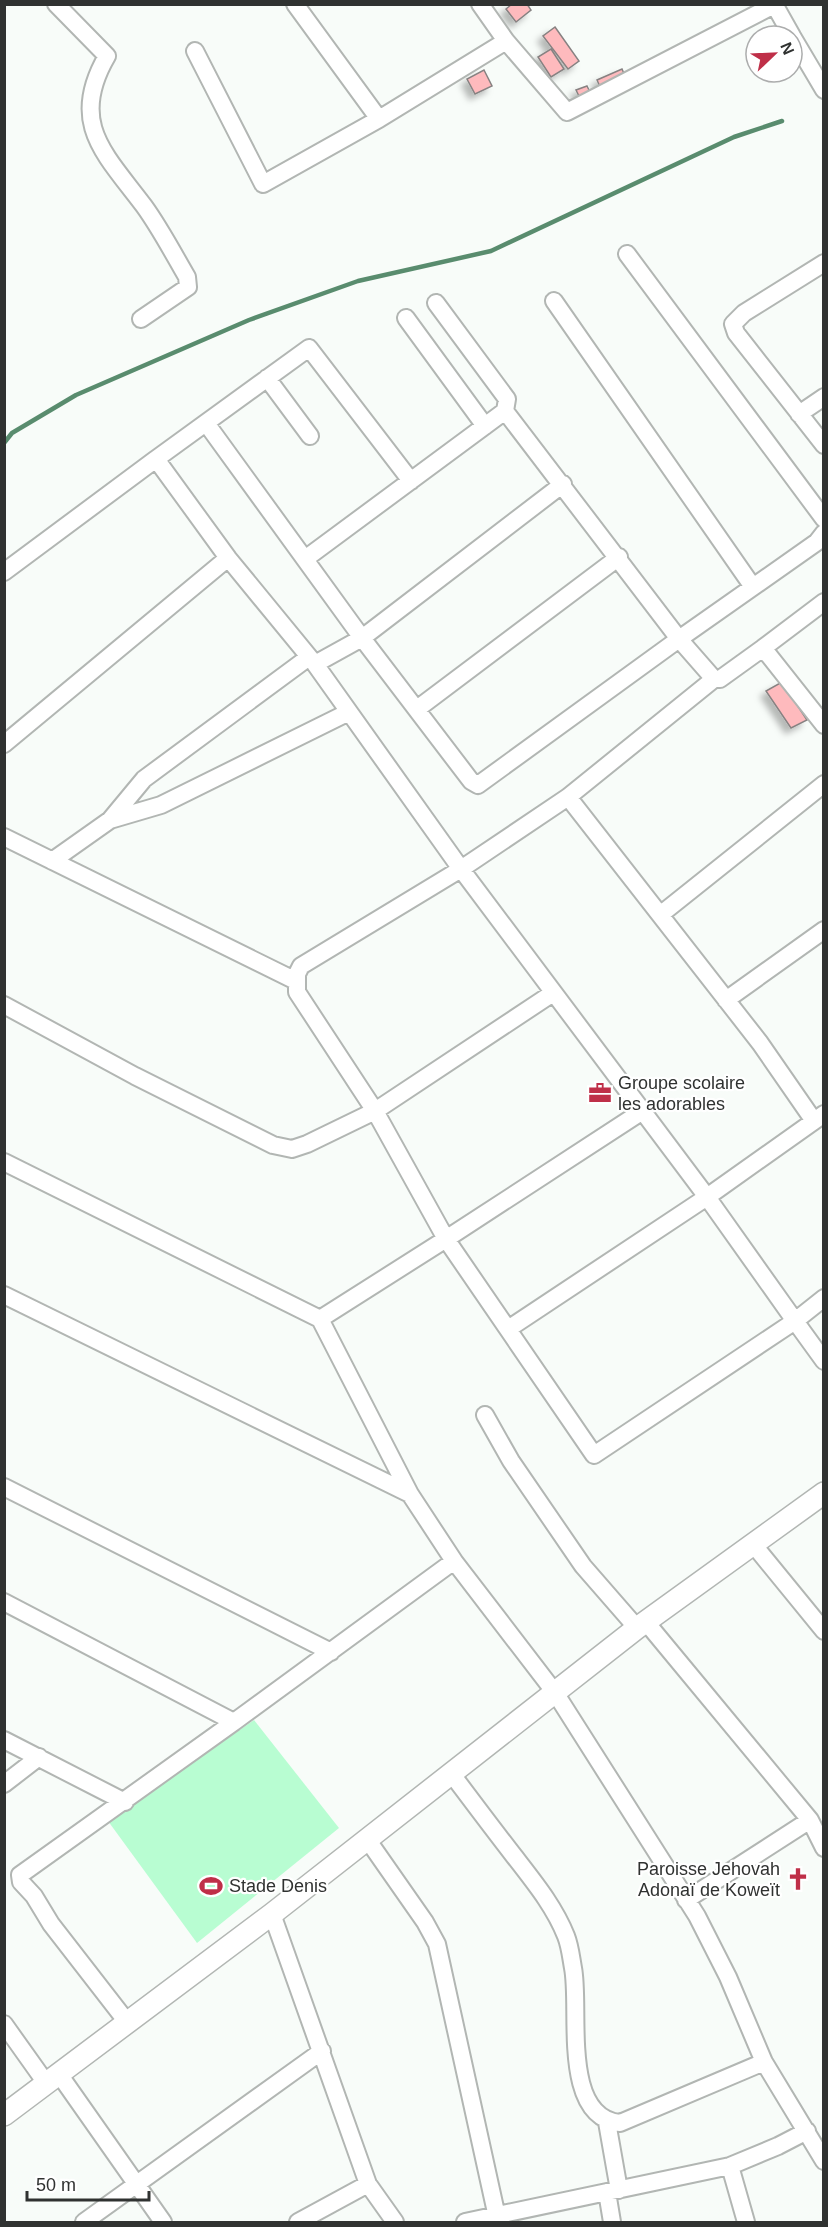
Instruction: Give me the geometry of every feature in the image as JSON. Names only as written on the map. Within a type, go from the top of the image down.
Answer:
[{"type":"street","points":[[56,4],[107,56],[98,72],[90,101],[91,122],[97,141],[146,208],[187,277],[188,287],[141,319]]},
{"type":"street","points":[[295,4],[379,119]]},
{"type":"street","points":[[480,4],[506,41],[567,112],[774,5],[785,24]]},
{"type":"street","points":[[195,51],[263,184],[379,119],[506,41]]},
{"type":"street","points":[[804,56],[824,90]]},
{"type":"street","points":[[627,254],[824,519]]},
{"type":"street","points":[[824,262],[744,313],[733,324],[736,333],[824,445]]},
{"type":"street","points":[[554,302],[753,587]]},
{"type":"street","points":[[305,559],[505,411],[507,399],[436,303]]},
{"type":"street","points":[[406,318],[485,426]]},
{"type":"street","points":[[4,572],[309,348],[411,481]]},
{"type":"street","points":[[267,378],[310,436]]},
{"type":"street","points":[[799,414],[824,397]]},
{"type":"street","points":[[505,411],[563,484],[679,639],[714,679]]},
{"type":"street","points":[[206,423],[362,638],[471,781],[478,785],[817,542],[824,533]]},
{"type":"street","points":[[156,459],[228,558],[312,660],[461,869],[641,1112],[707,1197],[824,1361]]},
{"type":"street","points":[[52,861],[110,820],[144,779],[312,660],[362,638],[563,484]]},
{"type":"street","points":[[417,709],[618,557]]},
{"type":"street","points":[[4,744],[228,558]]},
{"type":"street","points":[[824,602],[720,679],[714,679],[568,796],[461,869],[301,966],[296,981],[297,992],[375,1111],[446,1239],[594,1455],[795,1321],[824,1298]]},
{"type":"street","points":[[763,648],[824,725]]},
{"type":"street","points":[[110,820],[161,805],[349,712]]},
{"type":"street","points":[[660,915],[824,784]]},
{"type":"street","points":[[508,1329],[707,1197],[819,1117],[568,796]]},
{"type":"street","points":[[4,837],[296,981]]},
{"type":"street","points":[[726,1000],[824,930]]},
{"type":"street","points":[[4,1005],[135,1076],[273,1145],[292,1149],[321,1139],[375,1111],[553,993]]},
{"type":"street","points":[[320,1319],[641,1112]]},
{"type":"street","points":[[4,1162],[320,1319],[410,1494],[454,1561],[556,1694],[712,1943],[764,2062],[824,2161]]},
{"type":"street","points":[[4,1295],[410,1494]]},
{"type":"street","points":[[485,1415],[517,1470],[583,1566],[642,1625],[810,1820],[824,1848]]},
{"type":"street","points":[[4,1487],[331,1652]]},
{"type":"street","points":[[4,2115],[272,1914],[642,1625],[824,1493]]},
{"type":"street","points":[[753,1544],[824,1631]]},
{"type":"street","points":[[127,2022],[51,1924],[34,1896],[21,1882],[20,1875],[125,1802],[454,1561]]},
{"type":"street","points":[[4,1602],[234,1722]]},
{"type":"street","points":[[4,1740],[125,1802]]},
{"type":"street","points":[[4,1784],[39,1757]]},
{"type":"street","points":[[451,1773],[549,1902],[566,1938],[574,1976],[573,2031],[580,2076],[591,2107],[597,2116],[608,2122],[620,2123],[764,2062]]},
{"type":"street","points":[[686,1900],[810,1820]]},
{"type":"street","points":[[366,1839],[433,1934],[437,1944],[497,2220]]},
{"type":"street","points":[[272,1914],[368,2184],[395,2223]]},
{"type":"street","points":[[4,2024],[53,2078],[163,2223]]},
{"type":"street","points":[[84,2223],[322,2051]]},
{"type":"street","points":[[608,2122],[613,2191],[612,2223]]},
{"type":"street","points":[[465,2223],[497,2220],[613,2191],[730,2166],[807,2131]]},
{"type":"street","points":[[730,2166],[746,2223]]},
{"type":"street","points":[[298,2223],[368,2184]]},
{"type":"green space","name":"Stade Denis","points":[[254,1720],[339,1828],[197,1943],[108,1821]]},
{"type":"building","points":[[512,4],[527,4],[531,10],[516,22],[506,9]]},
{"type":"building","points":[[555,27],[579,61],[568,69],[543,36]]},
{"type":"building","points":[[551,49],[564,69],[551,77],[538,57]]},
{"type":"building","points":[[622,69],[626,78],[601,89],[597,80]]},
{"type":"building","points":[[484,70],[492,86],[475,94],[467,79]]},
{"type":"building","points":[[587,86],[591,94],[580,98],[576,90]]},
{"type":"building","points":[[782,682],[807,720],[791,728],[766,691]]},
{"type":"waterway","points":[[4,443],[12,433],[76,395],[249,320],[358,281],[491,251],[734,137],[782,121]]},
{"type":"place","name":"Groupe scolaire les adorables","points":[[600,1093]]},
{"type":"place","name":"Paroisse Jehovah Adonaï de Koweït","points":[[798,1879]]},
{"type":"place","name":"Stade Denis","points":[[211,1886]]}]
